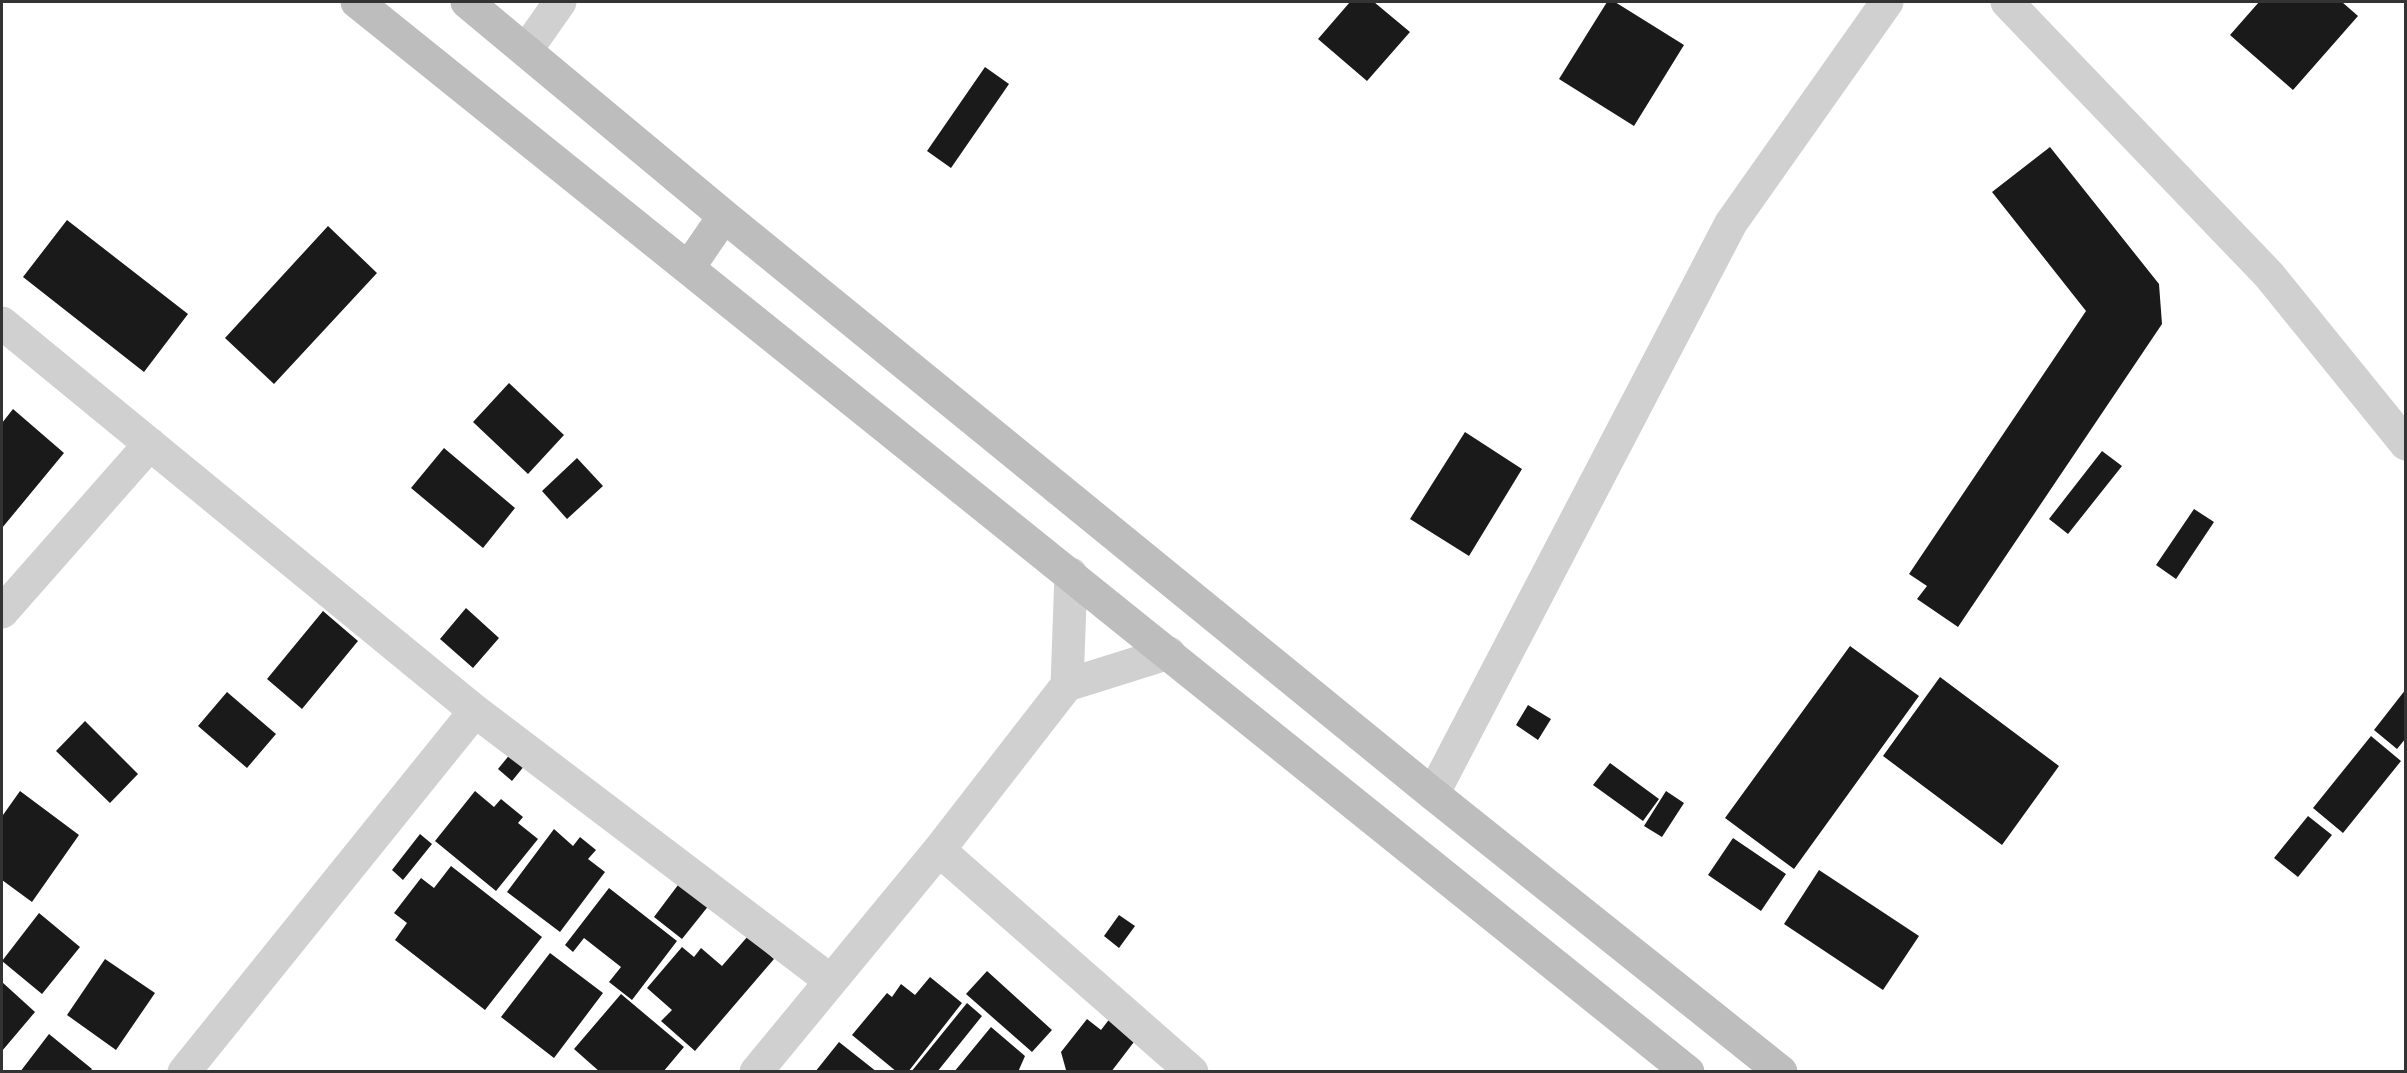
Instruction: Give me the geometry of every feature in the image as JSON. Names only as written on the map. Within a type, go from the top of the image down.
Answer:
[{"type":"main road","points":[[357,2],[1688,1071]]},
{"type":"main road","points":[[467,2],[527,49],[724,216],[1433,794],[1781,1071]]},
{"type":"main road","points":[[689,267],[724,216]]},
{"type":"street","points":[[527,49],[560,2]]},
{"type":"street","points":[[1433,794],[1731,223],[1887,2]]},
{"type":"street","points":[[2007,2],[2269,275],[2406,444]]},
{"type":"street","points":[[2,323],[475,711],[831,981]]},
{"type":"street","points":[[2,612],[150,444]]},
{"type":"street","points":[[1067,685],[1071,574]]},
{"type":"street","points":[[756,1071],[939,850],[1067,685],[1169,653]]},
{"type":"street","points":[[184,1071],[475,711]]},
{"type":"street","points":[[939,850],[1192,1071]]},
{"type":"building","points":[[1350,2],[1374,2],[1410,32],[1367,81],[1318,39]]},
{"type":"building","points":[[1607,2],[1615,2],[1684,45],[1634,126],[1559,79]]},
{"type":"building","points":[[2259,2],[2342,2],[2358,16],[2293,90],[2230,35]]},
{"type":"building","points":[[985,67],[1009,84],[951,168],[927,151]]},
{"type":"building","points":[[2050,147],[2159,284],[2162,324],[1958,627],[1917,599],[1927,586],[1909,574],[2086,311],[1992,192]]},
{"type":"building","points":[[67,220],[188,314],[144,372],[23,277]]},
{"type":"building","points":[[328,226],[377,273],[274,384],[225,338]]},
{"type":"building","points":[[509,383],[564,435],[528,474],[473,422]]},
{"type":"building","points":[[13,409],[64,453],[2,528],[2,423]]},
{"type":"building","points":[[1465,432],[1522,469],[1469,556],[1410,519]]},
{"type":"building","points":[[444,448],[515,508],[483,548],[411,488]]},
{"type":"building","points":[[2102,451],[2122,466],[2068,534],[2049,519]]},
{"type":"building","points":[[577,458],[603,486],[567,519],[542,491]]},
{"type":"building","points":[[2194,509],[2214,522],[2176,579],[2156,565]]},
{"type":"building","points":[[466,608],[499,638],[473,668],[440,639]]},
{"type":"building","points":[[323,611],[358,641],[302,709],[267,679]]},
{"type":"building","points":[[1850,646],[1919,696],[1794,869],[1725,818]]},
{"type":"building","points":[[1940,677],[2059,766],[2002,845],[1883,756]]},
{"type":"building","points":[[2406,689],[2406,738],[2397,749],[2374,730]]},
{"type":"building","points":[[227,692],[276,734],[247,768],[198,726]]},
{"type":"building","points":[[1528,705],[1551,719],[1538,740],[1516,725]]},
{"type":"building","points":[[85,721],[138,774],[110,803],[56,751]]},
{"type":"building","points":[[2371,736],[2401,761],[2343,833],[2313,808]]},
{"type":"building","points":[[511,753],[525,765],[512,781],[498,769]]},
{"type":"building","points":[[1610,763],[1659,799],[1643,821],[1593,785]]},
{"type":"building","points":[[20,791],[79,835],[32,902],[2,880],[2,814]]},
{"type":"building","points":[[475,791],[494,807],[501,799],[523,817],[518,823],[538,839],[496,891],[435,841]]},
{"type":"building","points":[[1666,791],[1684,803],[1662,837],[1644,826]]},
{"type":"building","points":[[2308,816],[2332,835],[2298,877],[2274,858]]},
{"type":"building","points":[[554,829],[573,846],[580,837],[596,850],[588,859],[605,872],[560,932],[507,892]]},
{"type":"building","points":[[420,834],[432,844],[403,880],[392,870]]},
{"type":"building","points":[[1733,838],[1786,874],[1761,911],[1708,875]]},
{"type":"building","points":[[451,866],[542,937],[485,1010],[395,940],[407,923],[394,913],[421,878],[434,888]]},
{"type":"building","points":[[1819,870],[1919,936],[1883,990],[1784,924]]},
{"type":"building","points":[[681,881],[710,904],[682,939],[654,917]]},
{"type":"building","points":[[609,888],[677,941],[632,1000],[609,982],[621,967],[584,938],[573,952],[565,945]]},
{"type":"building","points":[[39,913],[80,947],[42,994],[2,961]]},
{"type":"building","points":[[1119,915],[1135,926],[1119,948],[1104,936]]},
{"type":"building","points":[[748,936],[774,959],[695,1051],[661,1021],[672,1010],[647,988],[682,947],[694,957],[701,948],[722,966]]},
{"type":"building","points":[[550,953],[603,993],[554,1058],[501,1017]]},
{"type":"building","points":[[105,959],[155,993],[116,1050],[67,1015]]},
{"type":"building","points":[[987,971],[1052,1030],[1032,1052],[966,994]]},
{"type":"building","points":[[930,977],[962,1003],[908,1072],[897,1072],[852,1035],[887,993],[892,997],[901,984],[915,995]]},
{"type":"building","points":[[2,982],[35,1012],[2,1051]]},
{"type":"building","points":[[621,994],[684,1047],[663,1072],[600,1072],[574,1049]]},
{"type":"building","points":[[967,1003],[982,1016],[937,1072],[911,1072]]},
{"type":"building","points":[[1111,1017],[1137,1038],[1111,1072],[1066,1070],[1061,1052],[1087,1019],[1101,1030]]},
{"type":"building","points":[[991,1027],[1025,1056],[1018,1072],[954,1072]]},
{"type":"building","points":[[49,1034],[92,1069],[90,1072],[20,1072]]},
{"type":"building","points":[[839,1042],[877,1072],[815,1072]]}]
